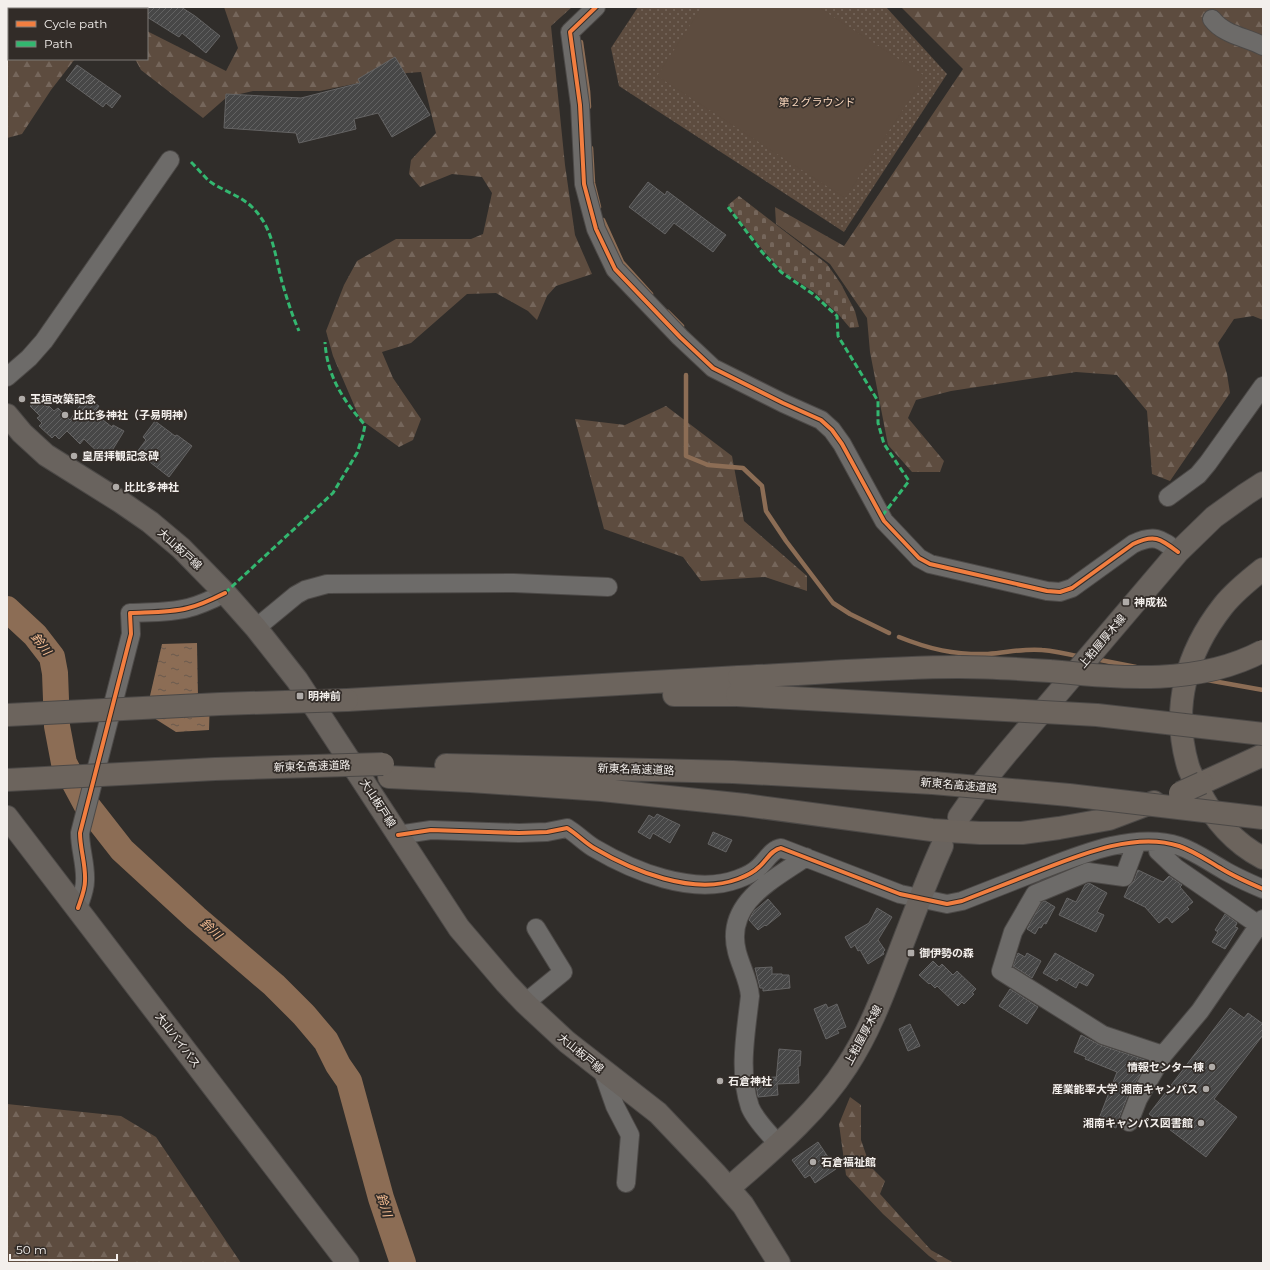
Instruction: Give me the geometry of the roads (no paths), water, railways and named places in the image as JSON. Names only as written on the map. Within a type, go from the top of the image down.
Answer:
[{"type":"highway","points":[[1263,569],[1242,586],[1223,605],[1208,626],[1196,649],[1188,671],[1182,696],[1180,718],[1183,744],[1188,767],[1204,801],[1218,821],[1236,840],[1263,858]]},
{"type":"highway","points":[[7,716],[220,704],[557,696],[738,686],[960,667],[1048,671],[1104,677],[1167,677],[1225,667],[1263,651]]},
{"type":"highway","points":[[738,686],[1097,715],[1263,734]]},
{"type":"highway","points":[[7,780],[215,769],[386,771],[470,781],[602,790],[745,805],[932,830],[980,833],[1022,833],[1109,819],[1180,793],[1263,755]]},
{"type":"highway","name":"新東名高速道路","points":[[386,771],[733,772],[933,783],[1077,796],[1263,818]]},
{"type":"main road","name":"大山板戸線","points":[[7,415],[22,433],[46,455],[150,522],[181,548],[225,593],[256,628],[297,680],[459,928],[525,1003],[567,1042],[658,1113],[729,1188],[756,1223],[779,1263]]},
{"type":"main road","name":"上粕屋厚木線","points":[[959,817],[984,781],[1007,753],[1178,552],[1214,517],[1263,483]]},
{"type":"main road","name":"大山バイパス","points":[[7,816],[348,1263]]},
{"type":"main road","name":"上粕屋厚木線","points":[[729,1188],[778,1144],[813,1109],[847,1066],[879,1007],[920,898],[942,846]]},
{"type":"street","points":[[596,7],[570,32],[580,105],[584,184],[586,192],[596,229],[615,269],[680,338],[713,368],[821,420],[832,430],[842,444],[884,520],[919,558],[930,564],[1047,591],[1060,592],[1072,588],[1133,544],[1143,539],[1161,539],[1178,552]]},
{"type":"street","points":[[1212,19],[1217,26],[1228,32],[1254,41],[1263,46]]},
{"type":"street","points":[[7,376],[29,358],[44,341],[170,160]]},
{"type":"street","points":[[1168,498],[1198,475],[1263,386]]},
{"type":"street","points":[[256,628],[296,595],[305,590],[327,584],[514,583],[608,587]]},
{"type":"street","points":[[78,908],[83,895],[85,880],[80,845],[80,833],[131,634],[130,613],[168,612],[187,608],[202,604],[225,593]]},
{"type":"street","points":[[398,835],[431,830],[519,833],[548,832],[567,828],[594,848],[632,868],[662,878],[700,884],[725,883],[747,876],[761,866],[778,848],[785,848],[900,894],[947,904],[954,903],[1079,855],[1137,842],[1158,842],[1180,846],[1223,870],[1263,888]]},
{"type":"street","points":[[1137,842],[1124,877],[1088,872],[1035,894],[1013,932],[1001,971],[1103,1035],[1163,1055]]},
{"type":"street","points":[[1130,1122],[1138,1099],[1163,1055],[1200,1011],[1262,924],[1176,868],[1158,851],[1158,842]]},
{"type":"street","points":[[778,1144],[751,1108],[746,1091],[744,1060],[750,996],[749,987],[736,952],[734,931],[744,906],[752,896],[806,857]]},
{"type":"street","points":[[525,1003],[563,972],[536,928]]},
{"type":"street","points":[[602,1069],[615,1106],[630,1135],[626,1183]]},
{"type":"water","points":[[197,643],[198,697],[210,697],[209,730],[176,732],[146,713],[162,644]]},
{"type":"waterway","points":[[581,42],[589,107]]},
{"type":"waterway","points":[[591,148],[593,183],[599,207]]},
{"type":"waterway","points":[[603,220],[622,262],[651,294]]},
{"type":"waterway","points":[[668,312],[682,326]]},
{"type":"waterway","points":[[686,375],[686,456],[708,465],[743,468],[762,486],[766,511],[786,541],[833,603],[850,614],[889,633]]},
{"type":"waterway","name":"鈴川","points":[[7,609],[35,635],[52,657],[55,673],[57,726],[64,763],[86,804],[122,850],[196,918],[274,985],[304,1015],[326,1041],[338,1065],[349,1081],[381,1198],[403,1263]]},
{"type":"waterway","points":[[899,637],[931,648],[953,652],[988,654],[1022,650],[1047,650],[1081,657]]},
{"type":"waterway","points":[[1095,659],[1136,667]]},
{"type":"waterway","points":[[1207,680],[1263,690]]},
{"type":"place","name":"玉垣改築記念","points":[[22,399]]},
{"type":"place","name":"比比多神社（子易明神）","points":[[65,415]]},
{"type":"place","name":"皇居拝観記念碑","points":[[74,456]]},
{"type":"place","name":"比比多神社","points":[[116,487]]},
{"type":"place","name":"神成松","points":[[1126,602]]},
{"type":"place","name":"明神前","points":[[300,696]]},
{"type":"place","name":"御伊勢の森","points":[[911,953]]},
{"type":"place","name":"情報センター棟","points":[[1212,1067]]},
{"type":"place","name":"石倉神社","points":[[720,1081]]},
{"type":"place","name":"産業能率大学 湘南キャンパス","points":[[1206,1089]]},
{"type":"place","name":"湘南キャンパス図書館","points":[[1201,1123]]},
{"type":"place","name":"石倉福祉館","points":[[813,1162]]},
{"type":"park label","name":"第２グラウンド","points":[[817,102]]}]
